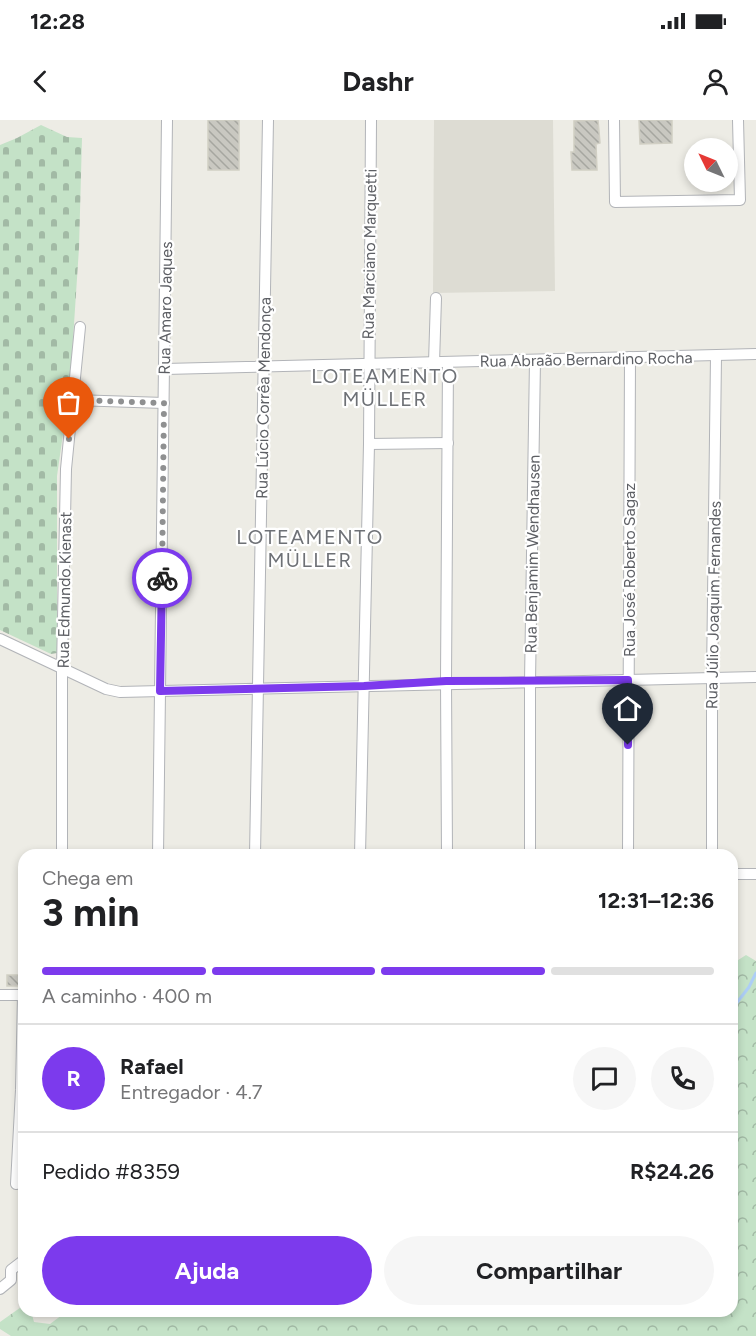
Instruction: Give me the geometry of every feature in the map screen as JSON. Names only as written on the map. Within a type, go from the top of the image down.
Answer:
[{"type":"street","name":"Rua Amaro Jaques","points":[[158,849],[167,120]]},
{"type":"street","name":"Rua Lúcio Corrêa Mendonça","points":[[255,849],[268,120]]},
{"type":"street","name":"Rua Marciano Marquetti","points":[[360,849],[369,444],[371,120]]},
{"type":"street","points":[[614,120],[615,202],[740,200],[738,120]]},
{"type":"street","points":[[434,363],[436,297]]},
{"type":"street","name":"Rua Edmundo Kienast","points":[[62,849],[62,668],[66,458],[80,327]]},
{"type":"street","name":"Rua Abraão Bernardino Rocha","points":[[165,369],[756,354]]},
{"type":"street","name":"Rua Júlio Joaquim Fernandes","points":[[712,849],[716,356]]},
{"type":"street","name":"Rua José Roberto Sagaz","points":[[628,849],[630,357]]},
{"type":"street","name":"Rua Benjamim Wendhausen","points":[[530,849],[535,360]]},
{"type":"street","points":[[447,849],[448,362]]},
{"type":"street","points":[[74,400],[164,403]]},
{"type":"street","points":[[369,444],[448,443]]},
{"type":"street","points":[[0,639],[113,692],[364,686],[446,681],[530,682],[756,677]]},
{"type":"street","points":[[738,874],[756,874]]},
{"type":"street","points":[[0,995],[18,995]]},
{"type":"street","points":[[16,1184],[18,1143]]},
{"type":"street","points":[[0,1289],[11,1280],[11,1270],[18,1265]]},
{"type":"shaded area","points":[[434,120],[553,120],[555,291],[433,293]]},
{"type":"green space","points":[[41,125],[67,137],[82,138],[79,248],[70,385],[57,476],[57,653],[51,654],[0,630],[0,145]]},
{"type":"green space","points":[[746,955],[756,961],[756,1336],[11,1336],[0,1329],[0,1322],[18,1309],[18,1317],[33,1317],[34,1322],[50,1324],[59,1317],[738,1317],[738,960]]},
{"type":"building","points":[[208,120],[239,120],[239,170],[208,170]]},
{"type":"building","points":[[598,120],[600,143],[596,144],[597,170],[572,170],[574,121]]},
{"type":"building","points":[[639,120],[672,120],[672,143],[640,144]]},
{"type":"building","points":[[7,975],[18,975],[18,986],[7,986]]},
{"type":"waterway","points":[[738,1001],[756,973]]},
{"type":"way so far","points":[[69,439],[74,400],[164,403],[162,578]]},
{"type":"district","name":"LOTEAMENTO MÜLLER","points":[[385,388]]},
{"type":"district","name":"LOTEAMENTO MÜLLER","points":[[310,548]]},
{"type":"route","points":[[162,578],[160,691],[364,686],[446,681],[628,680],[628,745]]}]
